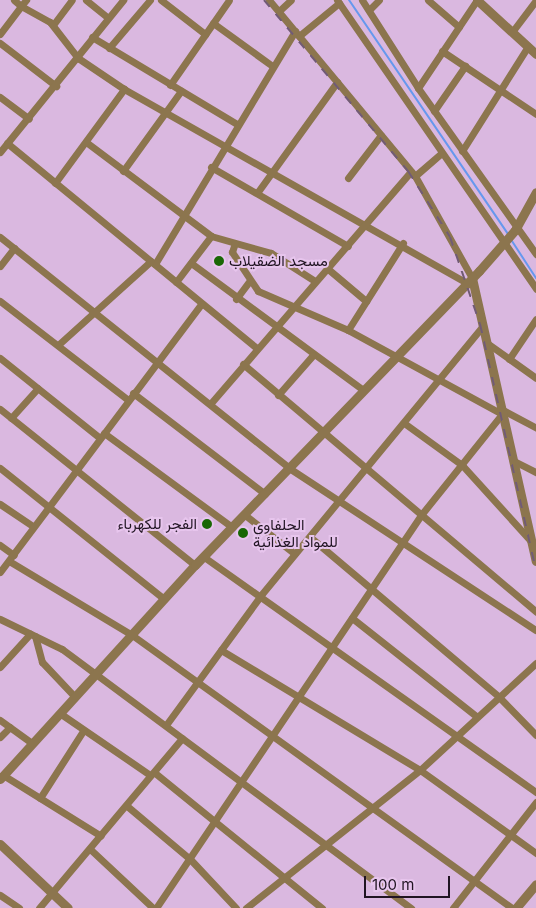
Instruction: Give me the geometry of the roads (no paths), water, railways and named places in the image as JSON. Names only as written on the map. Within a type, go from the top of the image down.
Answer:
[{"type":"street","points":[[14,0],[24,3],[53,25],[78,58],[124,89],[165,114],[368,223],[470,281]]},
{"type":"street","points":[[53,25],[72,0]]},
{"type":"street","points":[[86,0],[108,18]]},
{"type":"street","points":[[1,150],[56,86],[123,0]]},
{"type":"street","points":[[110,48],[150,0]]},
{"type":"street","points":[[161,0],[204,34]]},
{"type":"street","points":[[170,85],[229,0]]},
{"type":"street","points":[[269,0],[413,174],[470,281],[484,326],[502,412],[533,537],[536,560]]},
{"type":"street","points":[[279,11],[291,0]]},
{"type":"street","points":[[362,0],[418,88],[516,229],[536,254]]},
{"type":"street","points":[[369,10],[379,0]]},
{"type":"street","points":[[428,0],[459,27]]},
{"type":"street","points":[[512,32],[536,0]]},
{"type":"street","points":[[58,345],[96,310],[153,263],[271,66],[297,33],[338,2],[536,289]]},
{"type":"street","points":[[418,88],[459,27],[482,2],[536,53]]},
{"type":"street","points":[[0,34],[24,3]]},
{"type":"street","points":[[213,23],[271,66]]},
{"type":"street","points":[[92,38],[237,124]]},
{"type":"street","points":[[0,43],[56,86]]},
{"type":"street","points":[[462,151],[498,89],[528,46]]},
{"type":"street","points":[[442,51],[536,114]]},
{"type":"street","points":[[434,111],[465,66]]},
{"type":"street","points":[[257,193],[337,82]]},
{"type":"street","points":[[54,183],[124,89]]},
{"type":"street","points":[[124,171],[181,91]]},
{"type":"street","points":[[0,98],[29,119]]},
{"type":"street","points":[[348,178],[381,135]]},
{"type":"street","points":[[7,142],[54,183],[257,348]]},
{"type":"street","points":[[86,142],[182,217],[211,236],[284,259],[315,281]]},
{"type":"street","points":[[211,403],[292,304],[328,269],[413,174],[441,153]]},
{"type":"street","points":[[211,167],[348,246]]},
{"type":"street","points":[[101,836],[40,798],[1,777],[195,565],[290,468],[362,390],[470,281],[516,229],[532,207],[536,192]]},
{"type":"street","points":[[176,282],[211,236]]},
{"type":"street","points":[[0,237],[159,360],[290,468],[338,502],[536,630]]},
{"type":"street","points":[[235,243],[232,252],[249,282],[258,291],[292,304],[348,330],[440,381],[536,428]]},
{"type":"street","points":[[348,330],[402,243]]},
{"type":"street","points":[[0,266],[14,248]]},
{"type":"street","points":[[191,263],[236,299],[275,325],[362,390]]},
{"type":"street","points":[[328,269],[366,301]]},
{"type":"street","points":[[236,299],[249,282]]},
{"type":"street","points":[[0,301],[128,400]]},
{"type":"street","points":[[0,572],[48,504],[201,304]]},
{"type":"street","points":[[509,359],[536,319]]},
{"type":"street","points":[[166,725],[261,595],[484,326]]},
{"type":"street","points":[[487,343],[536,378]]},
{"type":"street","points":[[278,395],[313,354]]},
{"type":"street","points":[[0,358],[102,435],[232,527]]},
{"type":"street","points":[[243,364],[536,612]]},
{"type":"street","points":[[11,418],[38,388]]},
{"type":"street","points":[[133,393],[265,494]]},
{"type":"street","points":[[1,412],[11,418],[74,472],[195,565]]},
{"type":"street","points":[[90,849],[155,908],[190,859],[421,515],[502,412]]},
{"type":"street","points":[[404,423],[462,465],[533,537]]},
{"type":"street","points":[[514,461],[536,472]]},
{"type":"street","points":[[0,468],[48,504],[164,599]]},
{"type":"street","points":[[0,504],[33,526]]},
{"type":"street","points":[[245,515],[295,554]]},
{"type":"street","points":[[310,537],[498,697],[536,735]]},
{"type":"street","points":[[0,545],[11,558],[132,635],[274,734],[373,808],[514,908],[536,884]]},
{"type":"street","points":[[204,557],[261,595],[455,735],[534,789]]},
{"type":"street","points":[[352,618],[476,716]]},
{"type":"street","points":[[0,619],[32,635],[96,674],[411,908]]},
{"type":"street","points":[[0,667],[32,635]]},
{"type":"street","points":[[32,635],[42,662],[75,697]]},
{"type":"street","points":[[221,650],[420,770],[536,853]]},
{"type":"street","points":[[246,908],[420,770],[455,735],[536,663]]},
{"type":"street","points":[[60,714],[83,732],[153,774],[215,820],[322,908]]},
{"type":"street","points":[[0,720],[32,743]]},
{"type":"street","points":[[0,737],[10,727]]},
{"type":"street","points":[[40,798],[83,732]]},
{"type":"street","points":[[39,908],[53,894],[182,738]]},
{"type":"street","points":[[453,908],[536,802]]},
{"type":"street","points":[[127,806],[190,859],[236,908]]},
{"type":"street","points":[[0,844],[68,908]]},
{"type":"street","points":[[0,894],[18,908]]},
{"type":"waterway","points":[[349,0],[508,234]]},
{"type":"waterway","points":[[510,238],[536,278]]},
{"type":"railway","points":[[264,0],[408,171],[450,237],[480,324],[536,570]]},
{"type":"place","name":"مسجد الضقيلاب","points":[[219,261]]},
{"type":"place","name":"الفجر للكهرباء","points":[[207,524]]},
{"type":"place","name":"الحلفاوي للمواد الغذائية","points":[[243,533]]}]
